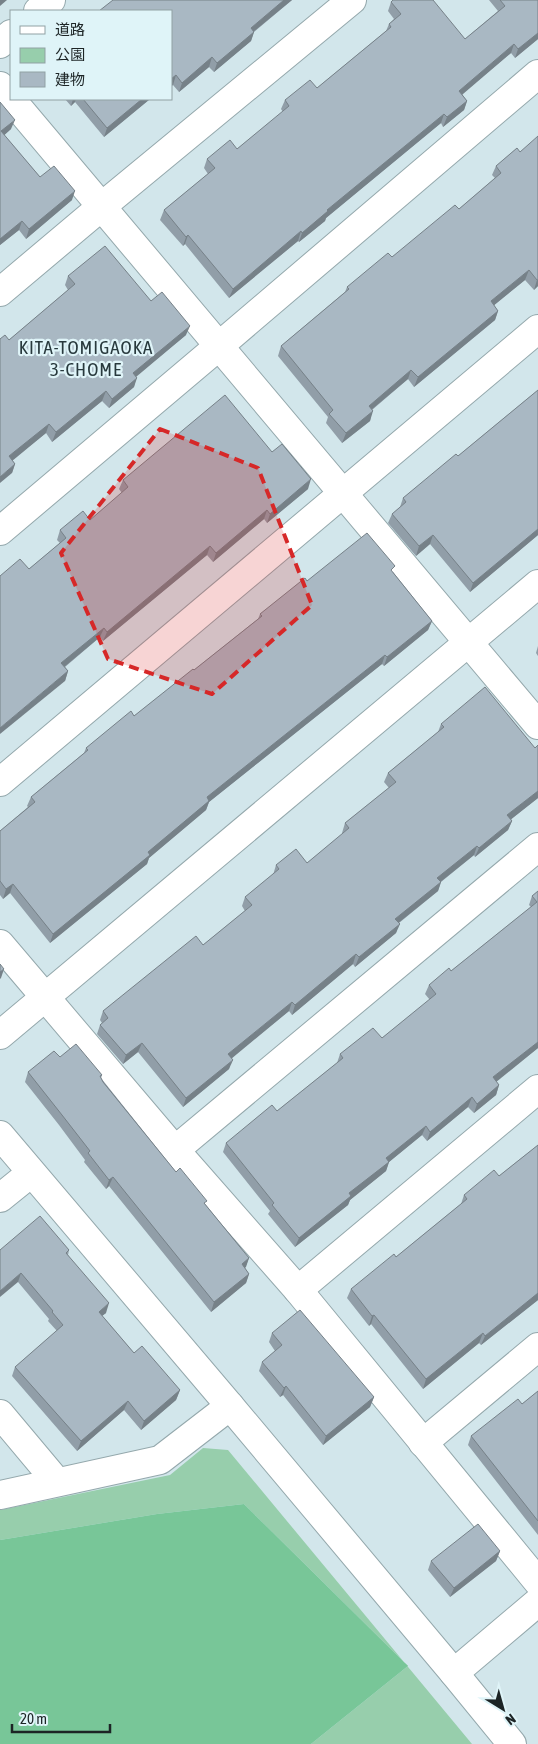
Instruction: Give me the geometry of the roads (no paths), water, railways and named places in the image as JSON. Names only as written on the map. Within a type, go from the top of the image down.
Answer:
[{"type":"street","points":[[39,10],[52,0]]},
{"type":"street","points":[[0,292],[352,0]]},
{"type":"street","points":[[0,44],[10,35]]},
{"type":"street","points":[[0,531],[538,74]]},
{"type":"street","points":[[0,86],[10,98]]},
{"type":"street","points":[[12,100],[538,725]]},
{"type":"street","points":[[0,782],[538,329]]},
{"type":"street","points":[[0,1034],[538,584]]},
{"type":"street","points":[[175,1150],[538,847]]},
{"type":"street","points":[[0,944],[175,1150],[298,1290],[538,1582]]},
{"type":"street","points":[[298,1290],[538,1089]]},
{"type":"street","points":[[0,1135],[454,1672],[512,1744]]},
{"type":"street","points":[[0,1198],[31,1173]]},
{"type":"street","points":[[423,1443],[538,1347]]},
{"type":"street","points":[[0,1495],[160,1460],[230,1406]]},
{"type":"street","points":[[0,1414],[57,1482]]},
{"type":"street","points":[[454,1672],[538,1602]]},
{"type":"district","name":"KITA-TOMIGAOKA 3-CHOME","points":[[86,358]]}]
